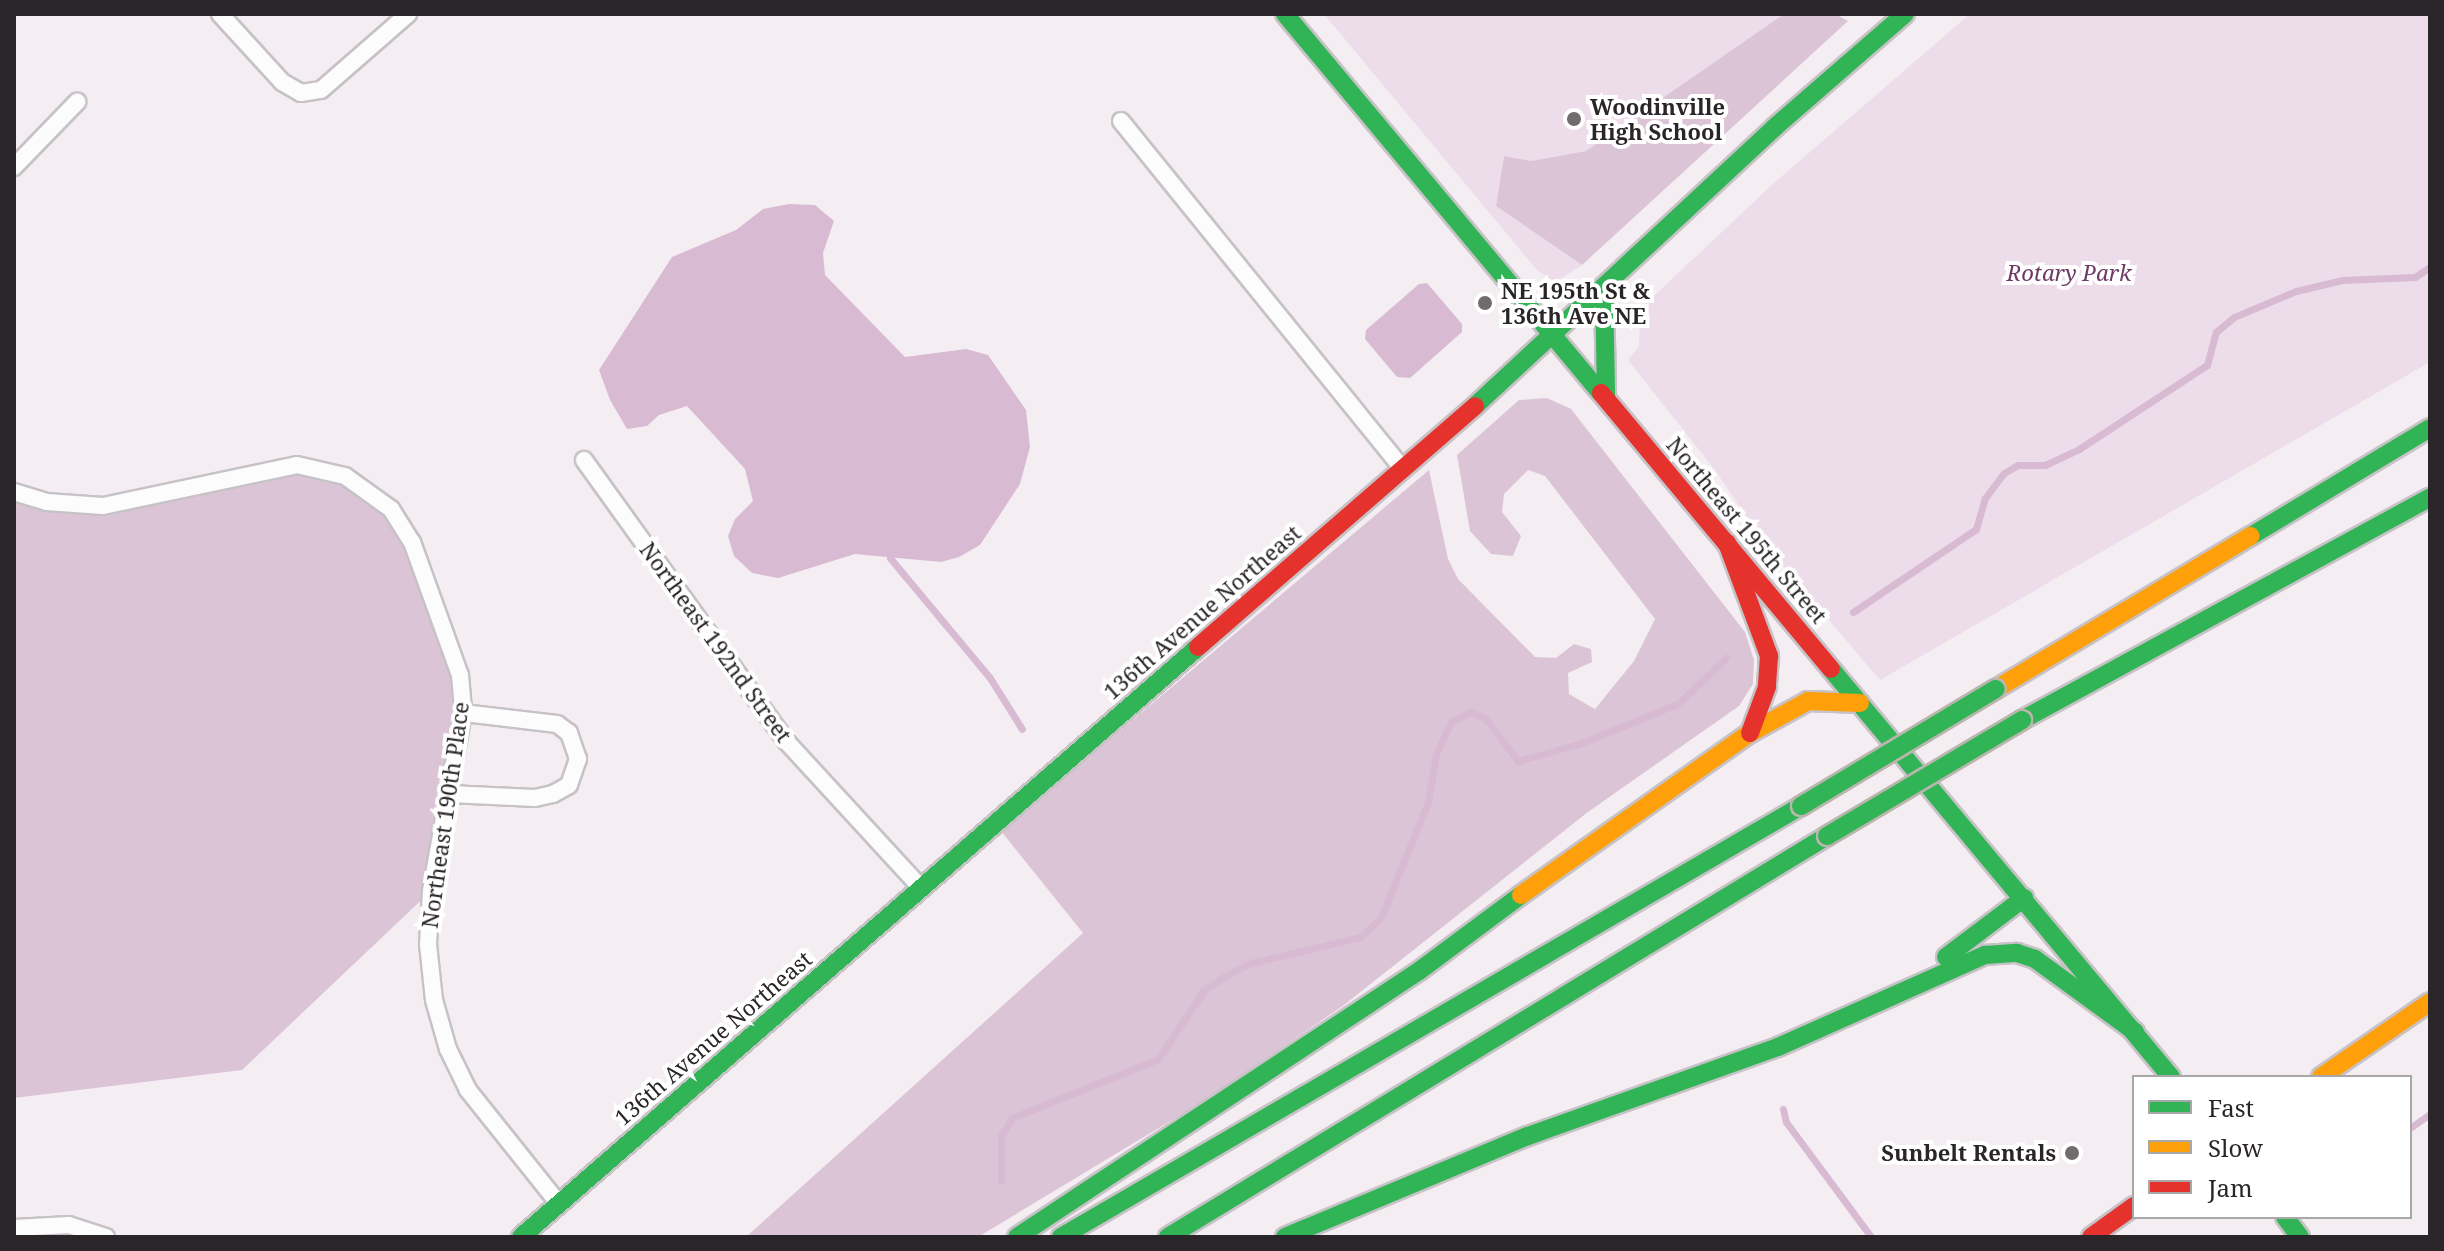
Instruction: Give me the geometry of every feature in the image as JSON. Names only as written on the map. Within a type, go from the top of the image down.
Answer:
[{"type":"main road","name":"Northeast 195th Street","points":[[1285,14],[2169,1075]]},
{"type":"main road","name":"136th Avenue Northeast","points":[[521,1237],[1402,468],[1905,14]]},
{"type":"main road","points":[[1604,288],[1606,397]]},
{"type":"main road","points":[[1061,1237],[1801,806],[2430,428]]},
{"type":"main road","points":[[1168,1237],[2022,720],[2430,498]]},
{"type":"main road","points":[[1727,543],[1757,613],[1769,656],[1767,687],[1750,733]]},
{"type":"main road","points":[[1017,1237],[1419,971],[1636,809],[1750,733],[1808,701],[1831,698],[1860,703]]},
{"type":"main road","points":[[1865,1008],[1943,960],[2024,898]]},
{"type":"main road","points":[[1285,1237],[1528,1136],[1778,1047],[1985,955],[2017,953],[2056,970],[2135,1032]]},
{"type":"main road","points":[[2324,1075],[2430,1002]]},
{"type":"main road","points":[[2091,1237],[2132,1207]]},
{"type":"main road","points":[[2286,1219],[2300,1237]]},
{"type":"street","points":[[220,14],[282,82],[301,93],[321,90],[408,14]]},
{"type":"street","points":[[14,167],[77,102]]},
{"type":"street","points":[[1121,121],[1402,468]]},
{"type":"street","name":"Northeast 192nd Street","points":[[584,460],[786,741],[921,888]]},
{"type":"street","name":"Northeast 190th Place","points":[[14,492],[47,502],[103,506],[297,465],[345,476],[391,509],[412,542],[449,633],[463,713],[431,891],[428,944],[434,1000],[448,1049],[468,1090],[559,1204]]},
{"type":"street","points":[[449,794],[535,798],[553,794],[569,785],[578,759],[569,733],[557,724],[463,713]]},
{"type":"street","points":[[14,1228],[69,1225],[106,1237]]},
{"type":"green space","name":"Woodinville High School","points":[[1324,14],[1784,14],[1586,151],[1531,161],[1504,156],[1496,206],[1582,265],[1555,282],[1537,270]]},
{"type":"green space","name":"Rotary Park","points":[[1970,14],[2430,14],[2430,362],[1880,680],[1767,548],[1715,470],[1628,360],[1639,346],[1640,309],[1775,182]]},
{"type":"shaded area","points":[[1784,14],[1835,14],[1848,21],[1582,265],[1496,206],[1504,156],[1531,161],[1586,151]]},
{"type":"shaded area","points":[[789,204],[815,205],[834,221],[823,253],[825,275],[905,357],[966,349],[988,355],[1026,410],[1030,447],[1020,484],[980,545],[959,557],[941,562],[855,554],[778,578],[752,573],[734,556],[728,536],[735,519],[753,501],[745,469],[687,406],[659,415],[647,426],[627,429],[610,400],[599,370],[672,257],[736,230],[763,209]]},
{"type":"shaded area","points":[[1427,283],[1462,324],[1462,332],[1410,378],[1397,377],[1365,339],[1366,330],[1419,284]]},
{"type":"shaded area","points":[[1547,398],[1571,409],[1745,632],[1754,660],[1753,684],[1739,706],[1588,812],[1344,1005],[1207,1099],[978,1237],[746,1237],[1083,933],[1001,831],[1429,470],[1448,559],[1458,579],[1535,657],[1556,658],[1574,644],[1591,649],[1592,662],[1568,673],[1569,694],[1595,709],[1634,661],[1655,619],[1545,476],[1528,470],[1504,494],[1502,512],[1521,536],[1513,556],[1491,554],[1470,531],[1457,455],[1519,400]]},
{"type":"shaded area","points":[[297,465],[345,476],[391,509],[460,675],[431,891],[242,1070],[14,1098],[14,492],[103,506]]},
{"type":"waterway","points":[[1853,612],[1976,529],[1985,498],[2004,473],[2018,465],[2045,465],[2079,449],[2207,365],[2216,332],[2234,317],[2296,291],[2342,280],[2415,277],[2430,267]]},
{"type":"waterway","points":[[890,558],[990,678],[1022,729]]},
{"type":"waterway","points":[[1001,1181],[1001,1136],[1012,1118],[1158,1059],[1204,990],[1227,975],[1251,963],[1360,937],[1381,918],[1428,802],[1436,754],[1451,722],[1471,712],[1486,719],[1518,761],[1582,743],[1679,703],[1726,658]]},
{"type":"waterway","points":[[1783,1109],[1786,1122],[1871,1237]]},
{"type":"waterway","points":[[2412,1127],[2430,1114]]},
{"type":"traffic: fast","points":[[1285,14],[1601,393]]},
{"type":"traffic: fast","points":[[1475,406],[1775,127],[1905,14]]},
{"type":"traffic: fast","points":[[1604,288],[1606,397]]},
{"type":"traffic: fast","points":[[2251,536],[2430,428]]},
{"type":"traffic: fast","points":[[2022,720],[2430,498]]},
{"type":"traffic: fast","points":[[521,1237],[1198,647]]},
{"type":"traffic: fast","points":[[1831,669],[2169,1075]]},
{"type":"traffic: fast","points":[[1801,806],[1996,689]]},
{"type":"traffic: fast","points":[[1827,836],[2022,720]]},
{"type":"traffic: fast","points":[[1061,1237],[1801,806]]},
{"type":"traffic: fast","points":[[1168,1237],[1827,836]]},
{"type":"traffic: fast","points":[[1017,1237],[1419,971],[1521,895]]},
{"type":"traffic: fast","points":[[1946,957],[2024,898]]},
{"type":"traffic: fast","points":[[1285,1237],[1528,1136],[1778,1047],[1985,955],[2017,953],[2035,959],[2135,1032]]},
{"type":"traffic: fast","points":[[2286,1219],[2300,1237]]},
{"type":"traffic: slow","points":[[1996,689],[2251,536]]},
{"type":"traffic: slow","points":[[1521,895],[1750,733],[1808,701],[1860,703]]},
{"type":"traffic: slow","points":[[2324,1075],[2430,1002]]},
{"type":"traffic: jam","points":[[1601,393],[1831,669]]},
{"type":"traffic: jam","points":[[1198,647],[1475,406]]},
{"type":"traffic: jam","points":[[1727,543],[1769,656],[1767,687],[1750,733]]},
{"type":"traffic: jam","points":[[2091,1237],[2132,1207]]},
{"type":"place","name":"Woodinville High School","points":[[1574,119]]},
{"type":"place","name":"NE 195th St & 136th Ave NE","points":[[1485,303]]},
{"type":"place","name":"Sunbelt Rentals","points":[[2072,1153]]}]
